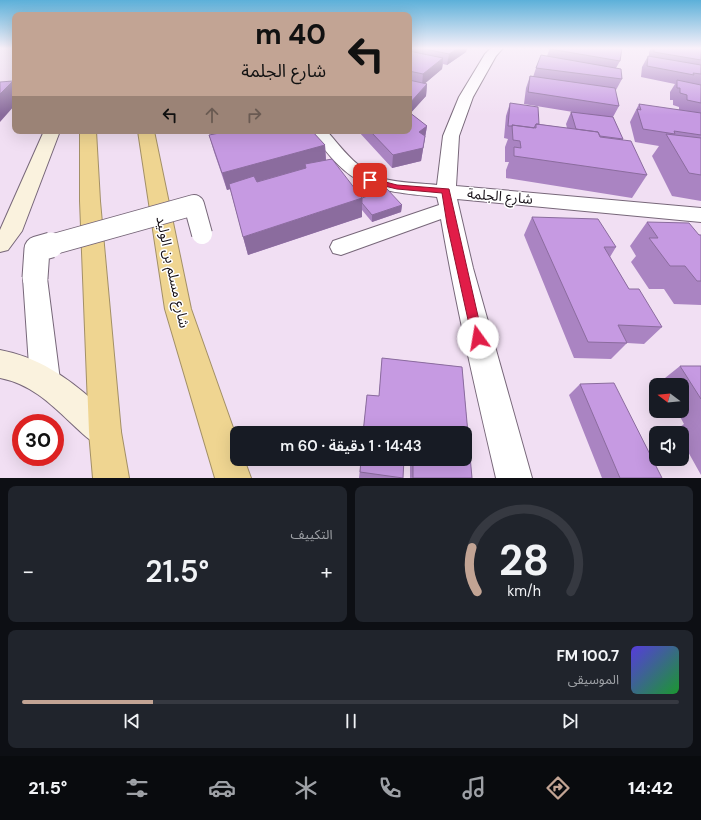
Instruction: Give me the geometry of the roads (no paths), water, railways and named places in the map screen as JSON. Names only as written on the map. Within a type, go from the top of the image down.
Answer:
[{"type":"highway","points":[[88,134],[90,201],[105,432],[110,478]]},
{"type":"highway","name":"شارع مسلم بن الوليد","points":[[147,134],[178,309],[233,478]]},
{"type":"main road","points":[[0,244],[11,231],[51,134]]},
{"type":"main road","points":[[0,364],[13,365],[45,380],[105,432]]},
{"type":"street","points":[[481,70],[466,97],[451,136],[447,200],[481,352],[514,478]]},
{"type":"street","name":"شارع الجلمة","points":[[322,134],[346,163],[370,180],[447,200],[701,215]]},
{"type":"street","points":[[341,247],[447,200]]},
{"type":"street","points":[[45,380],[35,278],[37,249],[194,205],[202,234]]}]
